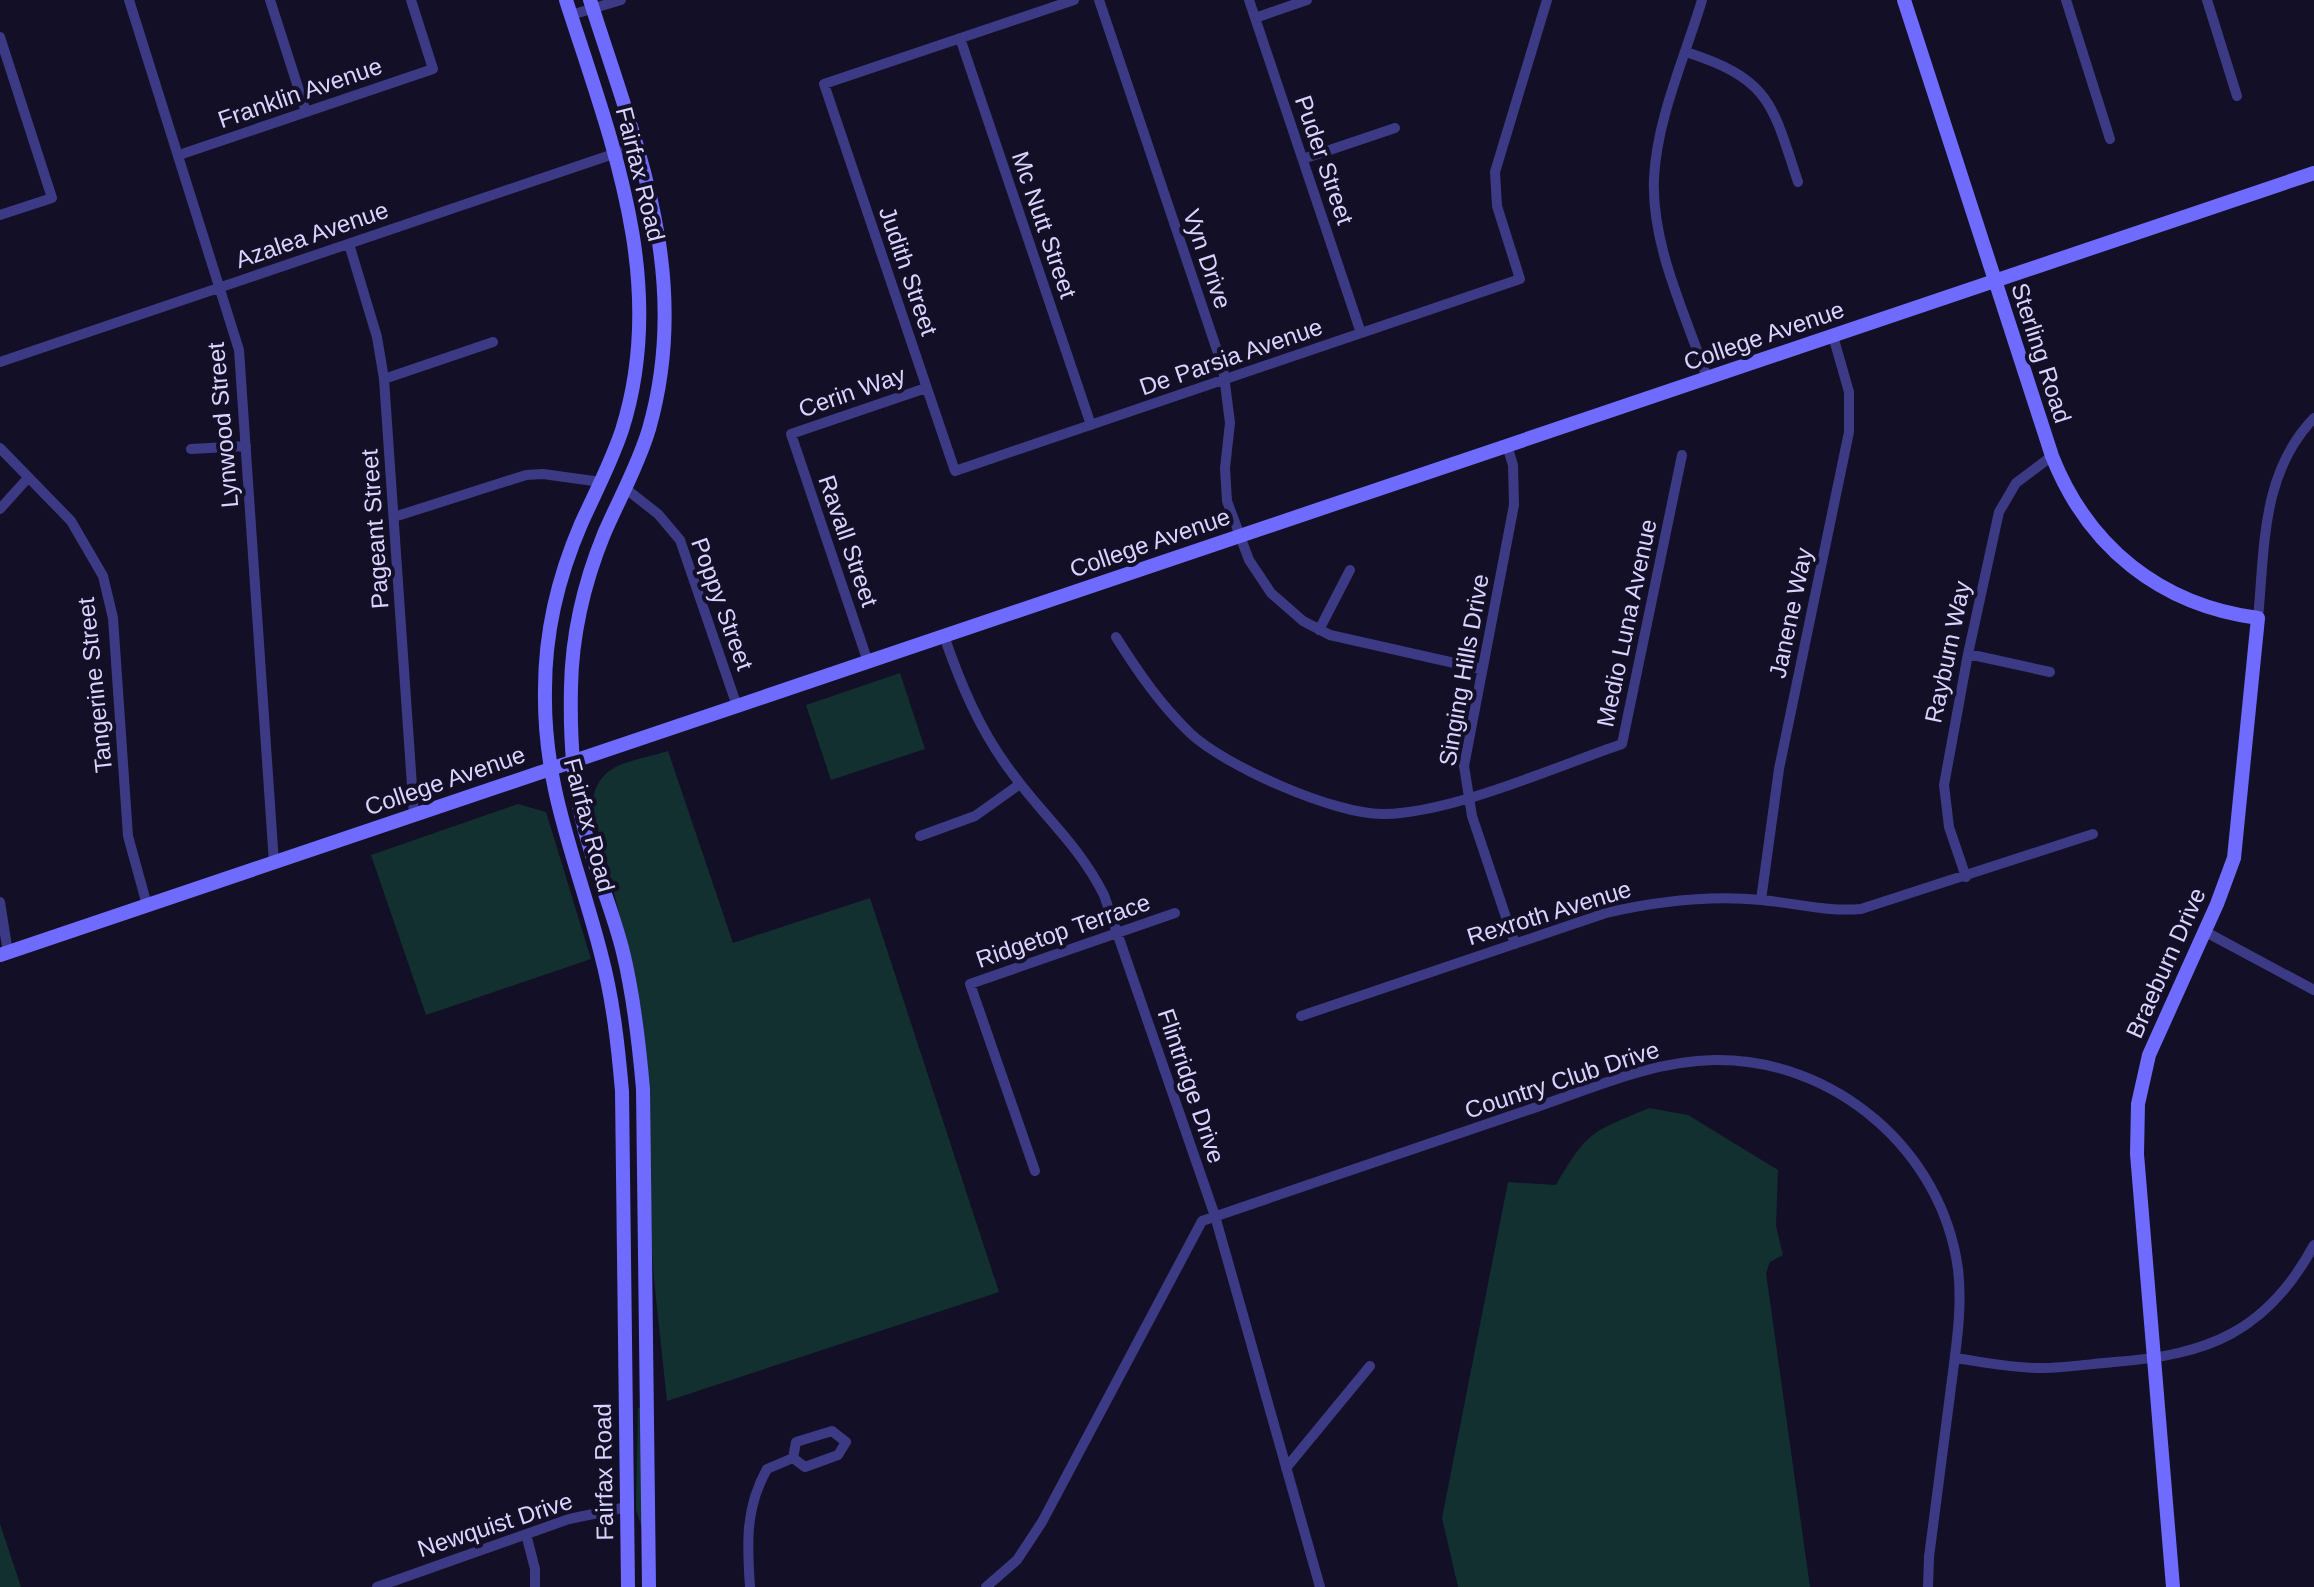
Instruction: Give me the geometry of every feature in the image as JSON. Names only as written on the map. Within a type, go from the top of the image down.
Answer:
[{"type":"street","name":"Lynwood Street","points":[[129,0],[222,287],[239,350],[274,863]]},
{"type":"street","points":[[270,0],[306,112]]},
{"type":"street","name":"Franklin Avenue","points":[[179,155],[433,69],[411,0]]},
{"type":"street","name":"Fairfax Road","points":[[566,0],[616,152],[636,241],[641,309],[630,398],[601,482],[570,554],[552,623],[545,685],[549,768],[561,826],[603,958],[618,1043],[622,1091],[628,1587]]},
{"type":"street","points":[[571,15],[591,5],[621,0]]},
{"type":"street","points":[[960,38],[1074,0]]},
{"type":"street","name":"Vyn Drive","points":[[1099,0],[1226,379],[1230,423],[1225,485],[1238,537],[1271,593],[1319,630],[1351,642],[1481,669]]},
{"type":"street","name":"Puder Street","points":[[1249,0],[1361,333]]},
{"type":"street","points":[[1255,18],[1307,0]]},
{"type":"street","name":"De Parsia Avenue","points":[[955,471],[1520,279],[1497,206],[1495,172],[1547,0]]},
{"type":"street","points":[[1702,0],[1660,136],[1655,201],[1663,248],[1707,378]]},
{"type":"street","name":"Sterling Road","points":[[1904,0],[2061,479],[2089,526],[2127,564],[2188,601],[2258,618]]},
{"type":"street","points":[[2066,0],[2110,139]]},
{"type":"street","points":[[2207,0],[2237,96]]},
{"type":"street","name":"Fairfax Road","points":[[591,5],[637,146],[660,232],[667,307],[656,401],[626,489],[595,559],[577,624],[571,684],[574,760],[582,820],[623,953],[639,1039],[643,1089],[647,1587]]},
{"type":"street","points":[[0,37],[52,198],[0,215]]},
{"type":"street","name":"Judith Street","points":[[955,471],[824,84],[960,38]]},
{"type":"street","name":"Mc Nutt Street","points":[[960,38],[1091,425]]},
{"type":"street","points":[[1686,52],[1741,74],[1763,94],[1778,122],[1798,182]]},
{"type":"street","points":[[1303,159],[1395,128]]},
{"type":"street","name":"Azalea Avenue","points":[[0,362],[637,146]]},
{"type":"street","name":"College Avenue","points":[[4,954],[2314,173]]},
{"type":"street","name":"Pageant Street","points":[[349,244],[377,337],[384,379],[414,815]]},
{"type":"street","name":"Janene Way","points":[[1761,900],[1779,769],[1849,432],[1849,392],[1833,336]]},
{"type":"street","points":[[384,379],[493,342]]},
{"type":"street","name":"Cerin Way","points":[[791,434],[926,388]]},
{"type":"street","name":"Braeburn Drive","points":[[2173,1587],[2137,1154],[2138,1104],[2159,1026],[2227,882],[2239,833],[2273,484],[2289,448],[2314,418]]},
{"type":"street","name":"Ravall Street","points":[[791,434],[868,662]]},
{"type":"street","points":[[191,449],[246,446]]},
{"type":"street","name":"Singing Hills Drive","points":[[1507,446],[1514,475],[1514,505],[1466,746],[1467,797],[1515,944]]},
{"type":"street","name":"Tangerine Street","points":[[0,448],[85,540],[109,598],[128,836],[147,905]]},
{"type":"street","name":"Medio Luna Avenue","points":[[1116,637],[1148,688],[1192,735],[1252,772],[1323,802],[1382,814],[1440,806],[1622,744],[1682,455]]},
{"type":"street","name":"Rayburn Way","points":[[1966,877],[1949,827],[1944,785],[1968,654],[1999,512],[2016,483],[2052,456]]},
{"type":"street","points":[[394,517],[526,475],[543,474],[601,482]]},
{"type":"street","points":[[0,509],[27,479]]},
{"type":"street","name":"Poppy Street","points":[[626,489],[658,514],[680,540],[737,706]]},
{"type":"street","points":[[1319,630],[1350,570]]},
{"type":"street","name":"Flintridge Drive","points":[[944,636],[975,715],[1020,784],[1080,852],[1104,895],[1215,1216],[1316,1586]]},
{"type":"street","points":[[1968,654],[2050,672]]},
{"type":"street","points":[[920,836],[975,816],[1020,784]]},
{"type":"street","name":"Rexroth Avenue","points":[[1301,1016],[1641,905],[1690,898],[1761,900],[1822,910],[1861,909],[2093,834]]},
{"type":"street","points":[[0,902],[4,954]]},
{"type":"street","name":"Ridgetop Terrace","points":[[1035,1171],[970,984],[1175,913]]},
{"type":"street","points":[[2204,931],[2314,990]]},
{"type":"street","name":"Country Club Drive","points":[[986,1587],[1017,1560],[1042,1522],[1202,1221],[1652,1069],[1716,1060],[1762,1064],[1807,1077],[1848,1098],[1888,1130],[1922,1172],[1945,1218],[1957,1267],[1960,1318],[1929,1557],[1928,1587]]},
{"type":"street","points":[[1955,1358],[2041,1368],[2154,1359],[2200,1350],[2256,1319],[2289,1287],[2314,1245]]},
{"type":"street","points":[[1286,1468],[1370,1366]]},
{"type":"street","points":[[626,1401],[642,1419],[643,1457],[648,1468]]},
{"type":"street","points":[[832,1431],[846,1442],[838,1455],[805,1467],[793,1458],[796,1442],[832,1431]]},
{"type":"street","points":[[750,1587],[747,1541],[752,1501],[767,1469],[793,1458]]},
{"type":"street","points":[[627,1507],[635,1515],[642,1532],[647,1587]]},
{"type":"street","name":"Newquist Drive","points":[[377,1587],[569,1519],[627,1507]]},
{"type":"street","points":[[526,1534],[535,1569],[535,1587]]},
{"type":"green space","points":[[900,673],[925,749],[831,780],[806,705]]},
{"type":"green space","points":[[668,751],[733,943],[870,898],[999,1292],[667,1401],[654,1280],[631,960],[592,806],[600,780],[608,772],[629,762]]},
{"type":"green space","points":[[518,804],[546,812],[591,959],[426,1015],[371,855]]},
{"type":"green space","points":[[1649,1108],[1688,1115],[1778,1170],[1776,1226],[1783,1255],[1770,1262],[1766,1273],[1810,1587],[1458,1587],[1442,1518],[1508,1182],[1556,1185],[1576,1153],[1593,1135]]},
{"type":"green space","points":[[638,1408],[641,1408],[642,1528],[636,1510]]},
{"type":"green space","points":[[0,1524],[21,1587],[0,1587]]}]
